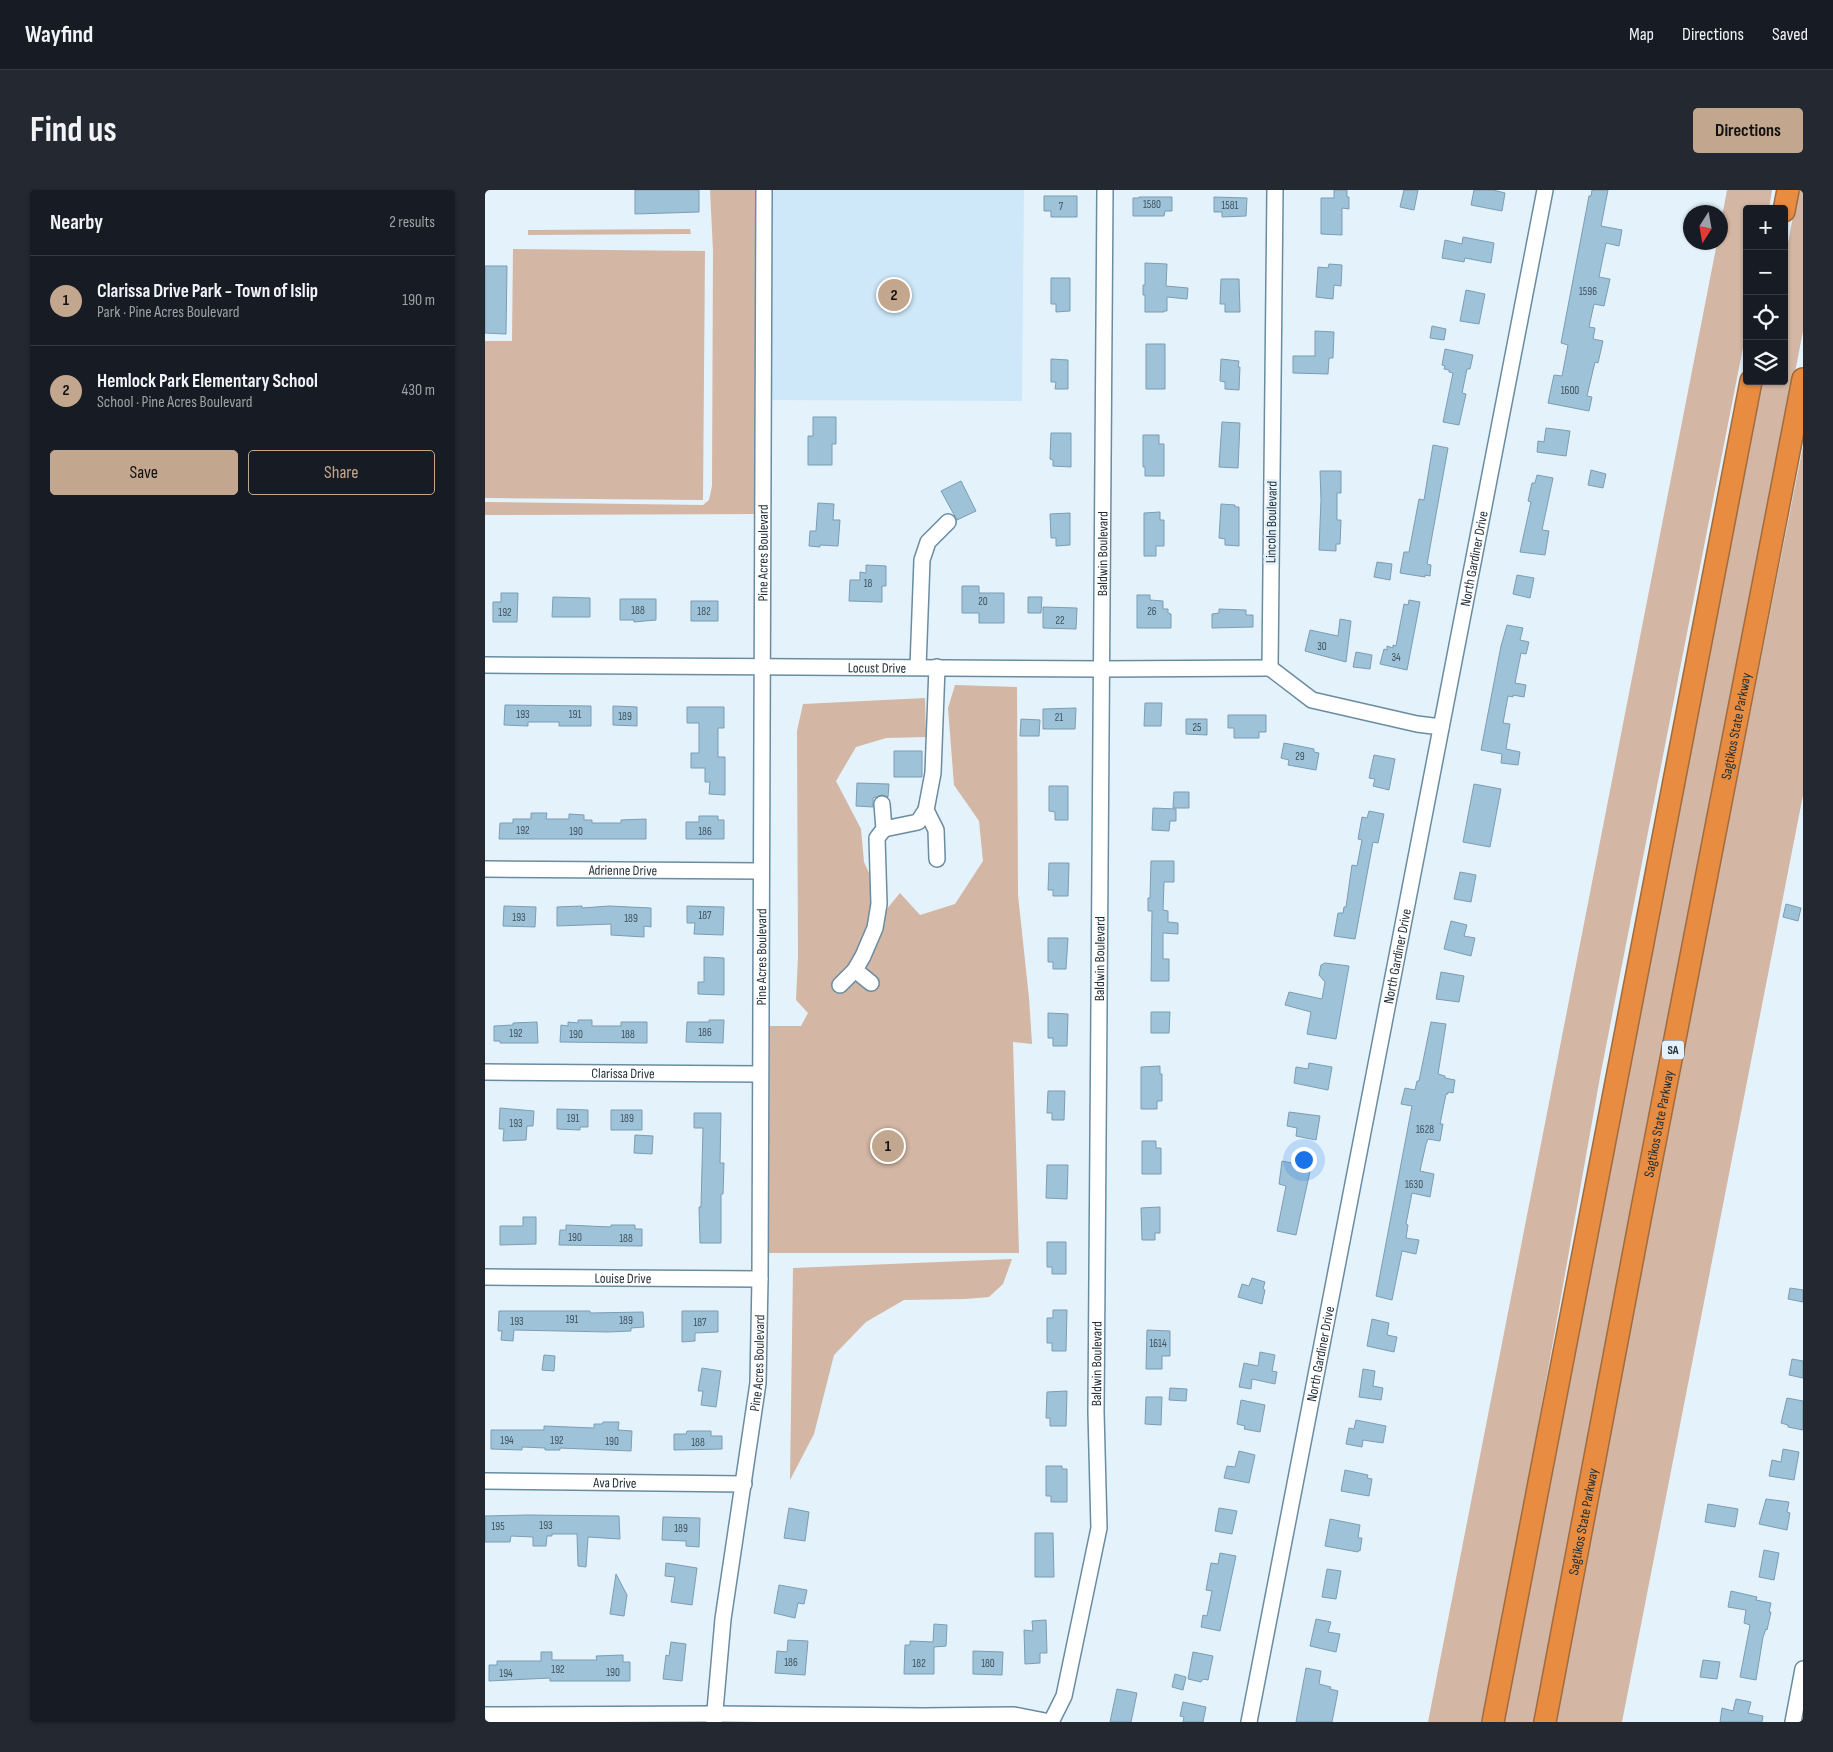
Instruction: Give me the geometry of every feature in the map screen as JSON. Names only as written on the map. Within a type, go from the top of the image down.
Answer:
[{"type":"highway","points":[[1785,205],[1788,190]]},
{"type":"highway","name":"Sagtikos State Parkway","points":[[1545,1722],[1803,379]]},
{"type":"highway","points":[[1493,1722],[1750,385]]},
{"type":"street","name":"Pine Acres Boulevard","points":[[714,1718],[723,1619],[758,1383],[761,1279],[760,1074],[764,190]]},
{"type":"street","name":"Baldwin Boulevard","points":[[1051,1722],[1064,1696],[1099,1528],[1096,1402],[1105,190]]},
{"type":"street","name":"Lincoln Boulevard","points":[[1270,668],[1275,190]]},
{"type":"street","name":"North Gardiner Drive","points":[[1249,1722],[1545,190]]},
{"type":"street","points":[[918,667],[922,560],[928,542],[948,522]]},
{"type":"street","name":"Locust Drive","points":[[485,665],[1101,669],[1270,668]]},
{"type":"street","points":[[840,984],[855,970],[875,928],[879,904],[877,838],[884,829],[918,822],[926,810],[933,773],[937,667]]},
{"type":"street","points":[[1270,668],[1312,700],[1417,724],[1441,727]]},
{"type":"street","points":[[882,804],[884,829]]},
{"type":"street","points":[[926,810],[936,830],[937,859]]},
{"type":"street","name":"Adrienne Drive","points":[[485,869],[761,871]]},
{"type":"street","points":[[855,970],[871,984]]},
{"type":"street","name":"Clarissa Drive","points":[[485,1072],[760,1074]]},
{"type":"street","name":"Louise Drive","points":[[485,1277],[761,1279]]},
{"type":"street","name":"Ava Drive","points":[[485,1481],[744,1484]]},
{"type":"street","points":[[1793,1722],[1803,1669]]},
{"type":"street","points":[[485,1715],[521,1719],[923,1719],[1014,1715],[1051,1722]]},
{"type":"shaded area","points":[[710,190],[765,190],[763,514],[485,515],[485,502],[703,505],[709,500],[712,486],[713,251]]},
{"type":"shaded area","points":[[765,190],[1024,190],[1022,401],[764,400]]},
{"type":"shaded area","points":[[1727,190],[1772,190],[1770,205],[1743,205],[1743,347],[1600,1077],[1532,1460],[1487,1696],[1481,1722],[1428,1722],[1716,250],[1728,250],[1728,205],[1724,205]]},
{"type":"shaded area","points":[[1798,190],[1803,190],[1803,331],[1591,1422],[1535,1722],[1502,1722],[1561,1428],[1761,385],[1788,385],[1788,243]]},
{"type":"shaded area","points":[[690,229],[691,234],[528,235],[528,230]]},
{"type":"shaded area","points":[[513,249],[705,251],[703,500],[485,498],[485,341],[512,341]]},
{"type":"shaded area","points":[[1803,446],[1803,795],[1622,1722],[1555,1722],[1648,1230]]},
{"type":"shaded area","points":[[955,685],[1017,687],[1018,895],[1032,1044],[1013,1042],[1019,1253],[760,1253],[760,1026],[801,1026],[808,1013],[796,1000],[798,957],[797,731],[803,704],[925,698],[926,737],[886,738],[856,747],[836,781],[861,829],[864,862],[886,910],[900,893],[920,915],[955,904],[983,861],[979,821],[954,785],[948,708]]},
{"type":"shaded area","points":[[1012,1259],[1003,1284],[989,1297],[904,1300],[866,1322],[834,1355],[814,1434],[790,1480],[793,1268]]},
{"type":"building","points":[[635,190],[699,190],[699,212],[635,214]]},
{"type":"building","points":[[1334,190],[1347,190],[1347,197],[1349,197],[1349,209],[1342,208],[1342,235],[1321,234],[1321,198],[1334,198]]},
{"type":"building","points":[[1404,190],[1418,190],[1414,210],[1400,207]]},
{"type":"building","points":[[1474,190],[1493,190],[1505,193],[1502,211],[1471,205]]},
{"type":"building","points":[[1592,190],[1608,190],[1601,226],[1622,230],[1619,246],[1606,243],[1599,277],[1610,279],[1604,306],[1594,304],[1589,327],[1595,328],[1593,339],[1603,341],[1598,363],[1595,362],[1587,396],[1592,397],[1589,411],[1548,403],[1554,375],[1562,376],[1568,345],[1561,343],[1589,196],[1591,196]]},
{"type":"building","points":[[1044,196],[1077,196],[1077,217],[1051,217],[1051,211],[1044,211]]},
{"type":"building","points":[[1172,197],[1172,211],[1165,211],[1164,216],[1133,216],[1133,198]]},
{"type":"building","points":[[1214,197],[1247,198],[1246,216],[1222,217],[1222,212],[1214,212]]},
{"type":"building","points":[[1463,237],[1494,243],[1491,263],[1465,258],[1464,262],[1442,258],[1445,240],[1462,244]]},
{"type":"building","points":[[1145,263],[1167,264],[1166,286],[1188,288],[1187,299],[1167,297],[1167,311],[1145,312],[1143,285],[1145,285]]},
{"type":"building","points":[[1329,264],[1342,265],[1341,286],[1334,285],[1333,299],[1316,297],[1318,267],[1328,268]]},
{"type":"building","points":[[485,266],[507,266],[506,334],[485,333]]},
{"type":"building","points":[[1051,278],[1070,278],[1070,311],[1056,312],[1056,304],[1051,304]]},
{"type":"building","points":[[1221,279],[1239,279],[1240,312],[1225,312],[1225,304],[1220,304]]},
{"type":"building","points":[[1466,290],[1485,294],[1479,324],[1460,321]]},
{"type":"building","points":[[1432,326],[1446,329],[1444,340],[1430,338]]},
{"type":"building","points":[[1315,331],[1334,332],[1333,358],[1329,358],[1328,374],[1293,373],[1293,356],[1315,356]]},
{"type":"building","points":[[1146,344],[1165,344],[1165,389],[1146,389]]},
{"type":"building","points":[[1445,349],[1473,355],[1470,369],[1467,369],[1462,393],[1466,394],[1459,425],[1443,422],[1453,373],[1444,369],[1445,366],[1442,365]]},
{"type":"building","points":[[1051,359],[1068,360],[1068,389],[1055,389],[1056,382],[1051,382]]},
{"type":"building","points":[[1221,359],[1239,361],[1239,390],[1225,389],[1225,382],[1220,381]]},
{"type":"building","points":[[813,417],[836,417],[836,444],[832,444],[832,465],[808,465],[808,436],[813,436]]},
{"type":"building","points":[[1222,422],[1240,423],[1238,468],[1219,467]]},
{"type":"building","points":[[1546,428],[1570,431],[1566,456],[1537,452],[1538,441],[1544,442]]},
{"type":"building","points":[[1051,433],[1071,433],[1071,467],[1053,466],[1053,460],[1050,459]]},
{"type":"building","points":[[1143,435],[1159,435],[1159,444],[1164,444],[1164,476],[1145,476],[1145,467],[1143,467]]},
{"type":"building","points":[[1433,445],[1448,448],[1427,564],[1431,565],[1430,576],[1425,575],[1425,577],[1400,573],[1404,552],[1409,552],[1419,499],[1424,500]]},
{"type":"building","points":[[1591,470],[1606,474],[1603,488],[1588,485]]},
{"type":"building","points":[[1320,471],[1341,471],[1341,493],[1337,493],[1337,520],[1341,520],[1340,544],[1336,544],[1336,551],[1319,550]]},
{"type":"building","points":[[1537,475],[1553,478],[1542,530],[1549,531],[1545,555],[1520,552],[1531,502],[1528,501],[1532,483],[1535,483]]},
{"type":"building","points":[[961,481],[976,511],[957,520],[941,491]]},
{"type":"building","points":[[818,503],[834,504],[833,520],[840,520],[838,546],[809,546],[810,531],[816,531]]},
{"type":"building","points":[[1221,504],[1239,507],[1239,546],[1225,545],[1225,539],[1219,538]]},
{"type":"building","points":[[1160,512],[1160,520],[1164,520],[1164,546],[1156,546],[1156,556],[1144,556],[1144,513]]},
{"type":"building","points":[[1070,513],[1070,545],[1056,546],[1056,538],[1051,538],[1050,514]]},
{"type":"building","points":[[1377,562],[1392,564],[1390,580],[1374,577]]},
{"type":"building","points":[[866,565],[886,566],[886,586],[882,586],[882,602],[849,601],[850,580],[860,580],[860,572],[866,573]]},
{"type":"building","points":[[1517,575],[1534,578],[1530,598],[1513,594]]},
{"type":"building","points":[[962,586],[979,586],[979,593],[1004,593],[1004,623],[979,623],[979,613],[962,613]]},
{"type":"building","points":[[501,593],[518,593],[517,622],[493,622],[493,602],[501,602]]},
{"type":"building","points":[[1137,595],[1150,595],[1150,600],[1163,601],[1163,609],[1168,609],[1168,613],[1171,614],[1171,628],[1137,628]]},
{"type":"building","points":[[553,597],[590,598],[590,617],[552,617]]},
{"type":"building","points":[[1028,597],[1042,597],[1041,613],[1028,613]]},
{"type":"building","points":[[620,599],[656,599],[656,620],[634,622],[634,620],[620,620]]},
{"type":"building","points":[[1409,600],[1420,602],[1407,670],[1380,664],[1384,649],[1387,650],[1387,646],[1393,648],[1393,645],[1396,646],[1404,604],[1408,605]]},
{"type":"building","points":[[691,601],[718,601],[718,621],[691,621]]},
{"type":"building","points":[[1043,607],[1077,608],[1076,629],[1043,628]]},
{"type":"building","points":[[1219,609],[1246,610],[1246,615],[1253,615],[1253,627],[1212,628],[1212,614],[1219,613]]},
{"type":"building","points":[[1340,619],[1351,621],[1346,662],[1305,651],[1310,630],[1338,636]]},
{"type":"building","points":[[1507,625],[1523,628],[1520,640],[1529,642],[1526,654],[1521,653],[1515,683],[1526,685],[1524,697],[1508,696],[1503,723],[1510,724],[1506,749],[1520,752],[1518,765],[1501,763],[1502,754],[1481,750],[1501,646]]},
{"type":"building","points":[[1356,652],[1372,655],[1370,669],[1353,667]]},
{"type":"building","points":[[1145,703],[1162,703],[1161,726],[1144,726]]},
{"type":"building","points":[[505,705],[591,706],[591,726],[559,726],[559,722],[528,722],[528,726],[504,725]]},
{"type":"building","points":[[613,706],[637,707],[637,726],[613,725]]},
{"type":"building","points":[[687,707],[724,707],[724,728],[718,728],[718,757],[725,757],[725,795],[709,794],[710,782],[705,782],[705,768],[691,768],[691,753],[699,753],[699,723],[687,723]]},
{"type":"building","points":[[1076,708],[1075,729],[1043,729],[1043,709]]},
{"type":"building","points":[[1228,715],[1266,715],[1266,732],[1259,732],[1259,738],[1234,738],[1234,728],[1228,728]]},
{"type":"building","points":[[1021,719],[1040,720],[1039,736],[1020,736]]},
{"type":"building","points":[[1186,719],[1207,719],[1207,735],[1186,734]]},
{"type":"building","points":[[1284,743],[1314,749],[1314,752],[1319,753],[1316,770],[1288,765],[1289,760],[1281,758]]},
{"type":"building","points":[[894,751],[922,751],[922,777],[894,777]]},
{"type":"building","points":[[1374,755],[1395,759],[1389,790],[1373,786],[1375,779],[1369,778]]},
{"type":"building","points":[[857,783],[889,784],[888,797],[882,795],[873,798],[873,807],[856,806]]},
{"type":"building","points":[[1474,784],[1501,789],[1490,847],[1463,842]]},
{"type":"building","points":[[1049,786],[1068,786],[1068,820],[1055,820],[1055,812],[1049,811]]},
{"type":"building","points":[[1174,792],[1189,792],[1189,808],[1173,808]]},
{"type":"building","points":[[1153,808],[1176,809],[1176,821],[1170,821],[1169,831],[1152,830]]},
{"type":"building","points":[[1369,811],[1384,814],[1378,843],[1373,842],[1355,939],[1334,936],[1338,913],[1343,913],[1344,907],[1346,907],[1352,865],[1357,866],[1362,840],[1358,839],[1362,817],[1367,818]]},
{"type":"building","points":[[531,813],[547,813],[546,819],[569,819],[569,814],[584,815],[584,820],[592,820],[592,823],[621,823],[621,820],[646,819],[646,839],[499,839],[500,823],[513,823],[513,819],[531,819]]},
{"type":"building","points":[[699,816],[718,816],[718,820],[724,820],[724,839],[686,839],[686,822],[699,822]]},
{"type":"building","points":[[1151,861],[1174,861],[1174,882],[1164,882],[1163,910],[1168,911],[1168,922],[1178,923],[1178,934],[1163,933],[1163,959],[1169,959],[1169,981],[1151,981],[1152,911],[1148,911],[1148,898],[1150,898]]},
{"type":"building","points":[[1049,863],[1069,863],[1068,896],[1053,896],[1053,890],[1048,890]]},
{"type":"building","points":[[1460,872],[1476,875],[1471,902],[1454,899]]},
{"type":"building","points":[[1786,904],[1801,908],[1798,921],[1783,917]]},
{"type":"building","points":[[504,906],[536,907],[535,927],[503,926]]},
{"type":"building","points":[[582,906],[582,908],[609,906],[651,908],[651,927],[644,926],[644,937],[611,935],[611,924],[557,926],[557,907]]},
{"type":"building","points":[[687,906],[724,907],[723,935],[694,934],[695,923],[687,923]]},
{"type":"building","points":[[1451,921],[1467,925],[1464,936],[1475,938],[1471,956],[1444,949]]},
{"type":"building","points":[[1048,938],[1068,938],[1066,969],[1053,969],[1053,962],[1048,962]]},
{"type":"building","points":[[704,957],[724,958],[724,995],[698,994],[698,982],[704,982]]},
{"type":"building","points":[[1325,963],[1349,966],[1336,1039],[1307,1034],[1311,1012],[1285,1005],[1289,992],[1322,999],[1325,982],[1319,975],[1321,965]]},
{"type":"building","points":[[1441,972],[1464,976],[1459,1002],[1436,999]]},
{"type":"building","points":[[1151,1012],[1170,1012],[1169,1033],[1151,1033]]},
{"type":"building","points":[[1048,1013],[1068,1014],[1067,1046],[1053,1046],[1053,1038],[1048,1038]]},
{"type":"building","points":[[578,1020],[592,1020],[592,1026],[621,1026],[621,1022],[647,1022],[647,1043],[560,1042],[561,1025],[568,1026],[568,1022],[578,1023]]},
{"type":"building","points":[[709,1020],[724,1020],[723,1043],[686,1042],[687,1022],[709,1022]]},
{"type":"building","points":[[537,1022],[538,1043],[500,1043],[500,1041],[494,1041],[494,1026]]},
{"type":"building","points":[[1431,1022],[1446,1024],[1438,1074],[1455,1080],[1453,1093],[1448,1092],[1446,1094],[1440,1124],[1443,1124],[1440,1141],[1428,1139],[1420,1171],[1434,1174],[1430,1197],[1412,1193],[1406,1224],[1408,1225],[1406,1238],[1419,1240],[1416,1254],[1402,1251],[1392,1300],[1376,1296],[1412,1106],[1401,1104],[1405,1088],[1415,1090],[1417,1081],[1419,1081]]},
{"type":"building","points":[[1309,1063],[1332,1067],[1328,1090],[1294,1083],[1296,1067],[1308,1069]]},
{"type":"building","points":[[1160,1066],[1160,1074],[1162,1074],[1162,1101],[1157,1101],[1157,1109],[1141,1109],[1141,1067]]},
{"type":"building","points":[[1048,1091],[1065,1091],[1064,1120],[1052,1120],[1052,1113],[1047,1113]]},
{"type":"building","points":[[500,1108],[534,1111],[533,1126],[527,1126],[526,1140],[503,1141],[504,1129],[499,1129]]},
{"type":"building","points":[[557,1109],[588,1110],[588,1127],[580,1127],[580,1130],[557,1129]]},
{"type":"building","points":[[611,1110],[642,1110],[642,1130],[611,1130]]},
{"type":"building","points":[[1289,1112],[1320,1116],[1316,1140],[1296,1136],[1297,1128],[1287,1126]]},
{"type":"building","points":[[694,1113],[721,1113],[720,1163],[724,1163],[723,1194],[721,1194],[721,1243],[700,1243],[699,1207],[701,1207],[703,1128],[694,1128]]},
{"type":"building","points":[[635,1135],[653,1136],[652,1154],[634,1153]]},
{"type":"building","points":[[1142,1141],[1156,1141],[1156,1148],[1161,1148],[1161,1174],[1142,1174]]},
{"type":"building","points":[[1282,1161],[1311,1167],[1296,1235],[1277,1231],[1286,1186],[1279,1184]]},
{"type":"building","points":[[1047,1165],[1068,1165],[1067,1199],[1046,1198]]},
{"type":"building","points":[[1160,1207],[1160,1233],[1155,1233],[1155,1240],[1142,1240],[1141,1208]]},
{"type":"building","points":[[523,1217],[536,1217],[536,1244],[500,1245],[500,1226],[523,1226]]},
{"type":"building","points":[[566,1225],[611,1227],[611,1225],[635,1225],[635,1229],[642,1229],[642,1246],[559,1245],[560,1230],[566,1230]]},
{"type":"building","points":[[1047,1242],[1066,1242],[1066,1274],[1052,1274],[1052,1267],[1047,1267]]},
{"type":"building","points":[[1252,1278],[1265,1282],[1262,1304],[1238,1297],[1242,1284],[1249,1286]]},
{"type":"building","points":[[1790,1288],[1803,1290],[1803,1302],[1788,1299]]},
{"type":"building","points":[[1053,1310],[1067,1310],[1066,1351],[1052,1351],[1052,1343],[1047,1343],[1047,1318],[1053,1318]]},
{"type":"building","points":[[499,1311],[643,1312],[644,1327],[631,1328],[631,1331],[608,1332],[514,1330],[513,1341],[501,1340],[502,1331],[498,1331]]},
{"type":"building","points":[[682,1311],[718,1311],[718,1332],[695,1333],[695,1341],[682,1342]]},
{"type":"building","points":[[1372,1319],[1389,1323],[1387,1335],[1397,1337],[1394,1352],[1367,1346]]},
{"type":"building","points":[[1147,1330],[1170,1331],[1170,1356],[1162,1356],[1162,1369],[1146,1369]]},
{"type":"building","points":[[1260,1352],[1275,1355],[1272,1371],[1277,1372],[1275,1384],[1252,1379],[1251,1389],[1239,1387],[1244,1363],[1258,1366]]},
{"type":"building","points":[[544,1355],[555,1356],[554,1371],[542,1370]]},
{"type":"building","points":[[1792,1359],[1803,1361],[1803,1378],[1789,1375]]},
{"type":"building","points":[[702,1368],[721,1371],[716,1407],[701,1405],[703,1391],[698,1391]]},
{"type":"building","points":[[1363,1369],[1375,1371],[1373,1386],[1383,1388],[1381,1400],[1359,1397]]},
{"type":"building","points":[[1170,1388],[1187,1389],[1186,1401],[1169,1400]]},
{"type":"building","points":[[1067,1391],[1066,1426],[1050,1426],[1050,1418],[1046,1418],[1047,1392]]},
{"type":"building","points":[[1146,1397],[1162,1397],[1161,1425],[1145,1424]]},
{"type":"building","points":[[1787,1398],[1803,1401],[1803,1430],[1788,1427],[1788,1425],[1781,1423]]},
{"type":"building","points":[[1241,1400],[1265,1405],[1260,1432],[1244,1429],[1245,1426],[1237,1424]]},
{"type":"building","points":[[1356,1420],[1386,1426],[1383,1443],[1363,1440],[1362,1447],[1346,1444],[1349,1428],[1354,1429]]},
{"type":"building","points":[[603,1422],[619,1422],[618,1430],[632,1431],[631,1451],[560,1448],[560,1450],[545,1450],[545,1448],[522,1447],[522,1450],[491,1449],[491,1430],[544,1430],[544,1426],[594,1428],[594,1424],[602,1424]]},
{"type":"building","points":[[687,1431],[711,1431],[711,1436],[722,1436],[722,1449],[674,1450],[674,1434],[686,1434]]},
{"type":"building","points":[[1783,1449],[1799,1452],[1794,1480],[1769,1476],[1772,1460],[1781,1462]]},
{"type":"building","points":[[1239,1451],[1255,1455],[1249,1483],[1224,1478],[1227,1466],[1235,1467]]},
{"type":"building","points":[[1046,1466],[1062,1466],[1062,1469],[1067,1469],[1067,1502],[1051,1502],[1051,1496],[1046,1496]]},
{"type":"building","points":[[1345,1470],[1368,1475],[1367,1478],[1372,1479],[1369,1496],[1341,1491]]},
{"type":"building","points":[[1766,1499],[1789,1502],[1787,1512],[1790,1513],[1787,1530],[1759,1524]]},
{"type":"building","points":[[1708,1504],[1738,1509],[1735,1527],[1705,1522]]},
{"type":"building","points":[[789,1508],[809,1512],[805,1541],[784,1538]]},
{"type":"building","points":[[1219,1508],[1237,1511],[1232,1534],[1215,1531]]},
{"type":"building","points":[[485,1516],[619,1516],[620,1539],[588,1537],[586,1567],[578,1566],[577,1534],[552,1534],[552,1536],[547,1536],[546,1546],[533,1546],[533,1537],[511,1536],[510,1542],[485,1542]]},
{"type":"building","points":[[663,1517],[700,1518],[699,1547],[686,1546],[686,1541],[662,1540]]},
{"type":"building","points":[[1330,1519],[1360,1525],[1358,1538],[1362,1538],[1360,1551],[1325,1546]]},
{"type":"building","points":[[1035,1533],[1053,1533],[1054,1577],[1035,1577]]},
{"type":"building","points":[[1764,1550],[1779,1553],[1774,1580],[1759,1577]]},
{"type":"building","points":[[1220,1553],[1236,1556],[1220,1631],[1201,1627],[1203,1615],[1207,1616],[1212,1591],[1206,1590],[1211,1563],[1218,1564]]},
{"type":"building","points":[[666,1563],[697,1568],[692,1605],[671,1602],[675,1577],[665,1576]]},
{"type":"building","points":[[1327,1569],[1341,1571],[1336,1599],[1322,1597]]},
{"type":"building","points":[[616,1574],[627,1595],[624,1616],[610,1614]]},
{"type":"building","points":[[779,1585],[807,1590],[804,1604],[798,1603],[795,1618],[774,1613]]},
{"type":"building","points":[[1731,1591],[1757,1597],[1756,1600],[1771,1603],[1769,1612],[1771,1612],[1767,1630],[1763,1637],[1756,1680],[1740,1677],[1750,1625],[1744,1623],[1746,1610],[1728,1607]]},
{"type":"building","points":[[1316,1619],[1331,1622],[1328,1632],[1340,1634],[1336,1652],[1310,1646]]},
{"type":"building","points":[[1046,1620],[1047,1653],[1040,1653],[1040,1663],[1025,1664],[1024,1630],[1033,1631],[1032,1621]]},
{"type":"building","points":[[934,1624],[947,1625],[946,1646],[934,1647],[934,1674],[904,1674],[905,1645],[910,1645],[910,1641],[933,1642]]},
{"type":"building","points":[[788,1640],[808,1641],[805,1675],[775,1673],[777,1651],[787,1652]]},
{"type":"building","points":[[671,1642],[686,1644],[682,1681],[663,1679],[666,1655],[669,1656]]},
{"type":"building","points":[[973,1651],[1003,1652],[1002,1675],[973,1674]]},
{"type":"building","points":[[541,1652],[552,1652],[552,1660],[597,1660],[596,1656],[623,1655],[623,1662],[630,1662],[630,1681],[550,1681],[550,1678],[489,1681],[489,1665],[497,1665],[497,1661],[541,1661]]},
{"type":"building","points":[[1193,1652],[1213,1656],[1208,1680],[1203,1679],[1201,1682],[1188,1679]]},
{"type":"building","points":[[1703,1660],[1720,1662],[1717,1679],[1700,1677]]},
{"type":"building","points":[[1306,1668],[1321,1671],[1319,1684],[1338,1691],[1332,1722],[1296,1722]]},
{"type":"building","points":[[1175,1674],[1186,1677],[1183,1690],[1172,1687]]},
{"type":"building","points":[[1117,1689],[1137,1693],[1131,1722],[1110,1722]]},
{"type":"building","points":[[1736,1699],[1751,1702],[1748,1713],[1763,1716],[1762,1722],[1720,1722],[1722,1708],[1733,1711]]},
{"type":"building","points":[[1183,1702],[1206,1707],[1203,1722],[1183,1722],[1184,1717],[1180,1716]]},
{"type":"place","name":"Hemlock Park Elementary School","points":[[894,295]]},
{"type":"place","name":"Clarissa Drive Park - Town of Islip","points":[[888,1146]]}]
